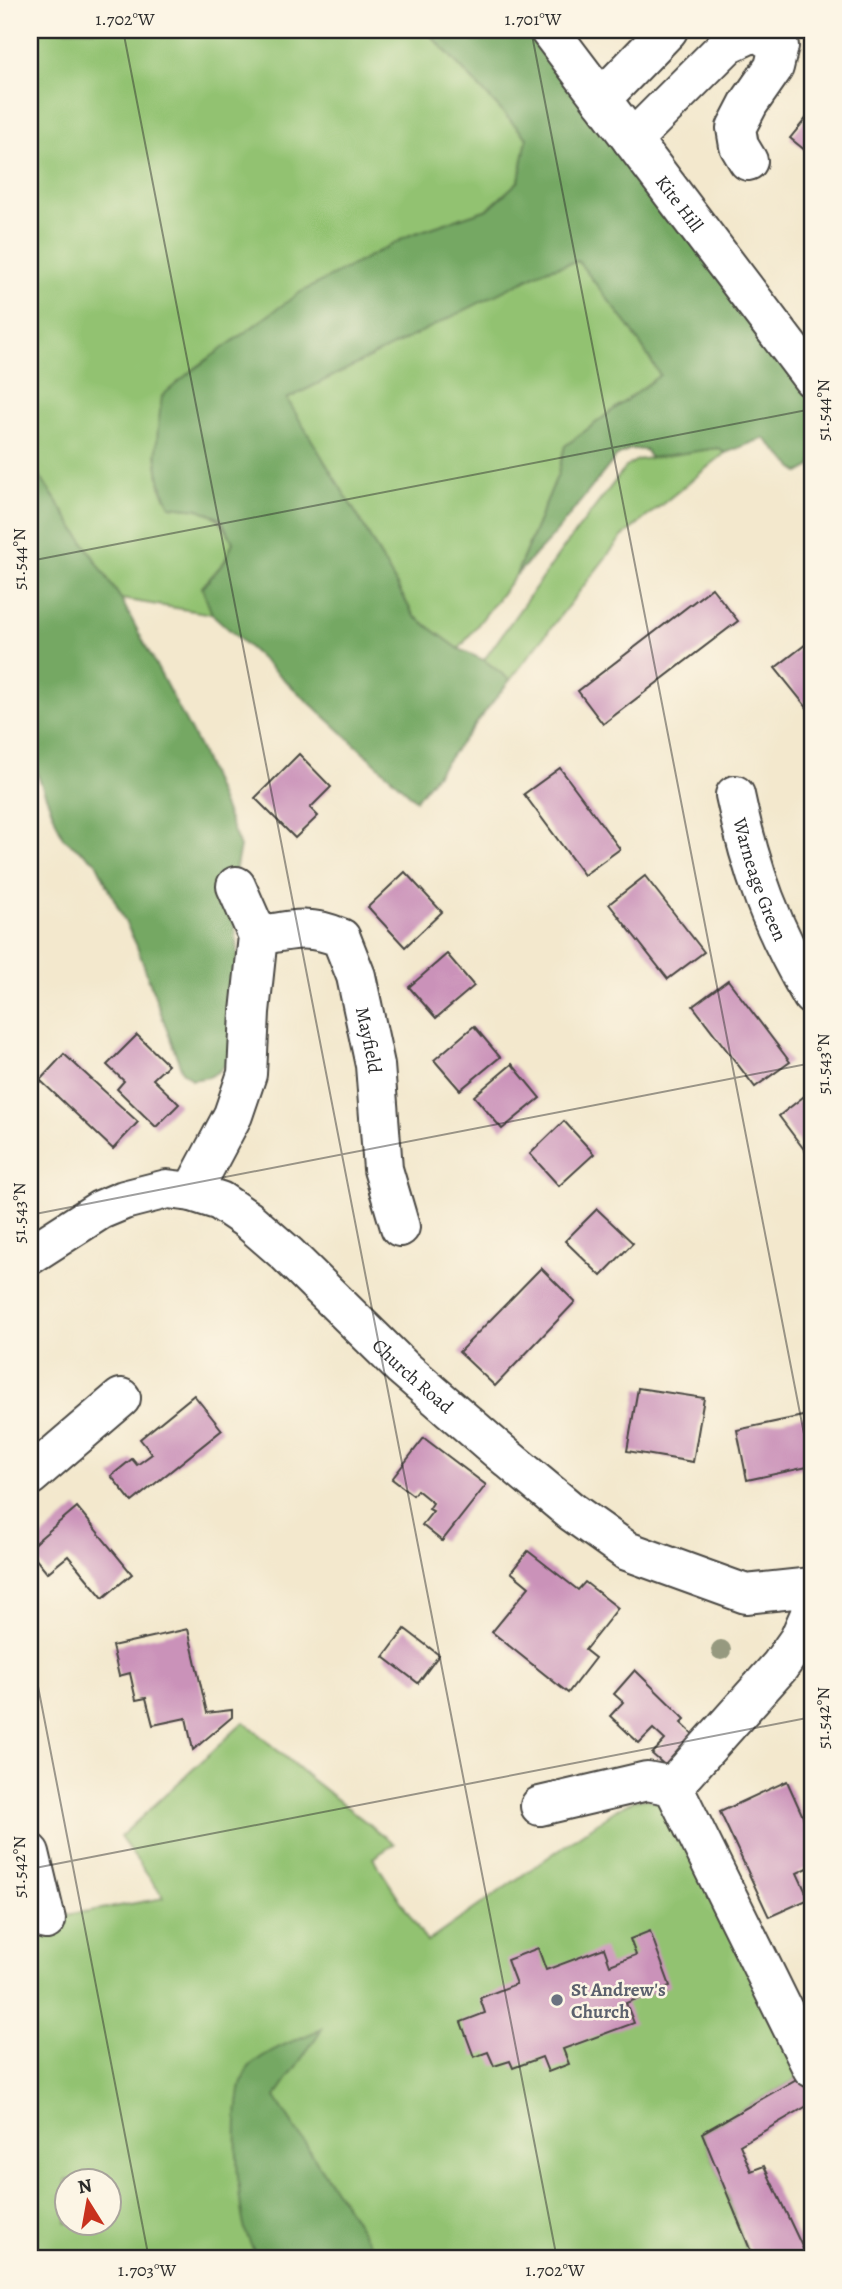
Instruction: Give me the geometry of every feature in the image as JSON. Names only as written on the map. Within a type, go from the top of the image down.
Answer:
[{"type":"street","name":"Kite Hill","points":[[549,30],[812,377]]},
{"type":"street","points":[[601,99],[668,30]]},
{"type":"street","points":[[632,139],[728,44],[756,30],[779,46],[774,67],[736,128],[739,146],[748,161]]},
{"type":"street","name":"Warneage Green","points":[[735,794],[746,849],[759,889],[774,928],[812,996]]},
{"type":"street","points":[[192,1192],[233,1115],[247,1074],[258,936],[236,886]]},
{"type":"street","name":"Mayfield","points":[[258,936],[292,930],[322,930],[341,938],[356,976],[375,1065],[383,1169],[400,1227]]},
{"type":"street","name":"Church Road","points":[[30,1255],[100,1210],[124,1200],[167,1189],[192,1192],[219,1201],[248,1220],[287,1254],[412,1375],[572,1512],[627,1551],[747,1594],[811,1587],[810,1614],[799,1639],[780,1666],[673,1786]]},
{"type":"street","points":[[30,1476],[121,1398]]},
{"type":"street","points":[[540,1806],[647,1781],[673,1786],[812,2068]]},
{"type":"street","points":[[30,1853],[46,1920]]},
{"type":"green space","points":[[30,30],[426,30],[527,138],[519,181],[488,209],[410,235],[156,454],[160,487],[170,506],[209,513],[221,523],[233,542],[225,561],[202,587],[212,614],[121,599],[30,461]]},
{"type":"green space","points":[[426,30],[529,30],[561,67],[812,401],[812,466],[799,473],[764,438],[725,453],[718,448],[650,458],[646,450],[630,449],[616,457],[553,536],[516,575],[558,474],[565,446],[660,375],[631,329],[578,261],[545,270],[287,399],[414,616],[459,649],[484,660],[510,680],[416,800],[212,614],[202,588],[225,561],[233,542],[221,519],[199,509],[170,506],[160,479],[157,452],[162,396],[190,372],[299,293],[410,235],[488,209],[519,181],[527,138]]},
{"type":"green space","points":[[578,261],[631,329],[660,375],[565,446],[558,474],[516,575],[459,649],[414,616],[360,520],[286,399],[545,270]]},
{"type":"green space","points":[[718,448],[725,453],[622,537],[510,680],[484,660],[562,550],[626,467],[637,460]]},
{"type":"green space","points":[[30,461],[121,599],[200,749],[240,847],[236,866],[234,915],[242,1005],[233,1056],[209,1077],[192,1080],[182,1071],[136,944],[96,862],[63,838],[36,771],[38,735],[30,691]]},
{"type":"green space","points":[[244,1722],[394,1844],[373,1858],[427,1942],[617,1809],[640,1799],[663,1804],[807,2073],[702,2133],[750,2259],[380,2259],[365,2237],[322,2259],[30,2259],[30,1925],[61,1916],[164,1898],[120,1837]]},
{"type":"green space","points":[[322,2029],[275,2097],[380,2259],[259,2259],[245,2230],[239,2195],[237,2119],[243,2078],[250,2066],[265,2055]]},
{"type":"building","points":[[812,111],[812,156],[790,138]]},
{"type":"building","points":[[712,588],[738,621],[603,724],[578,691]]},
{"type":"building","points":[[810,641],[812,644],[812,714],[775,668]]},
{"type":"building","points":[[299,754],[331,787],[310,808],[318,816],[295,838],[255,798]]},
{"type":"building","points":[[560,768],[620,849],[584,875],[524,794]]},
{"type":"building","points":[[405,872],[442,912],[405,947],[368,907]]},
{"type":"building","points":[[645,876],[704,952],[668,979],[609,904]]},
{"type":"building","points":[[447,954],[474,986],[436,1018],[409,987]]},
{"type":"building","points":[[728,980],[790,1062],[755,1087],[693,1006]]},
{"type":"building","points":[[474,1026],[500,1057],[460,1090],[434,1060]]},
{"type":"building","points":[[137,1035],[168,1065],[153,1079],[179,1104],[156,1127],[117,1089],[124,1081],[107,1065]]},
{"type":"building","points":[[64,1054],[138,1122],[113,1149],[40,1080]]},
{"type":"building","points":[[512,1064],[540,1098],[502,1129],[474,1096]]},
{"type":"building","points":[[812,1090],[812,1160],[779,1116]]},
{"type":"building","points":[[564,1121],[594,1154],[559,1186],[530,1154]]},
{"type":"building","points":[[597,1209],[633,1243],[601,1276],[565,1241]]},
{"type":"building","points":[[541,1268],[575,1302],[495,1386],[459,1352]]},
{"type":"building","points":[[638,1388],[704,1398],[693,1462],[627,1451]]},
{"type":"building","points":[[194,1395],[222,1430],[132,1502],[111,1476],[132,1459],[137,1465],[152,1454],[140,1439]]},
{"type":"building","points":[[812,1414],[812,1466],[747,1480],[737,1430]]},
{"type":"building","points":[[424,1438],[486,1485],[442,1541],[422,1525],[433,1511],[429,1509],[433,1503],[417,1490],[413,1495],[392,1479]]},
{"type":"building","points":[[77,1507],[132,1574],[103,1598],[68,1556],[47,1573],[30,1552],[30,1547]]},
{"type":"building","points":[[528,1551],[578,1590],[585,1582],[618,1608],[585,1650],[595,1658],[568,1693],[492,1632],[529,1587],[511,1572]]},
{"type":"building","points":[[188,1629],[207,1713],[232,1710],[232,1717],[193,1750],[186,1718],[153,1725],[146,1698],[136,1700],[130,1673],[119,1676],[112,1646]]},
{"type":"building","points":[[405,1629],[439,1655],[418,1683],[384,1657]]},
{"type":"building","points":[[635,1670],[685,1719],[681,1723],[697,1738],[668,1768],[652,1754],[665,1740],[653,1729],[639,1743],[610,1716],[623,1702],[614,1694]]},
{"type":"building","points":[[787,1781],[804,1819],[812,1815],[812,1866],[797,1873],[809,1899],[769,1917],[720,1812]]},
{"type":"building","name":"St Andrew's Church","points":[[650,1931],[670,1986],[626,2003],[634,2023],[563,2049],[569,2064],[548,2072],[542,2057],[513,2068],[510,2061],[494,2066],[488,2052],[474,2057],[461,2022],[485,2013],[480,1998],[516,1984],[507,1960],[538,1948],[546,1970],[604,1948],[610,1965],[636,1955],[630,1939]]},
{"type":"building","points":[[807,2073],[812,2084],[812,2103],[740,2145],[751,2171],[764,2166],[808,2259],[754,2259],[702,2133]]},
{"type":"place","name":"St Andrew's Church","points":[[557,2000]]}]
